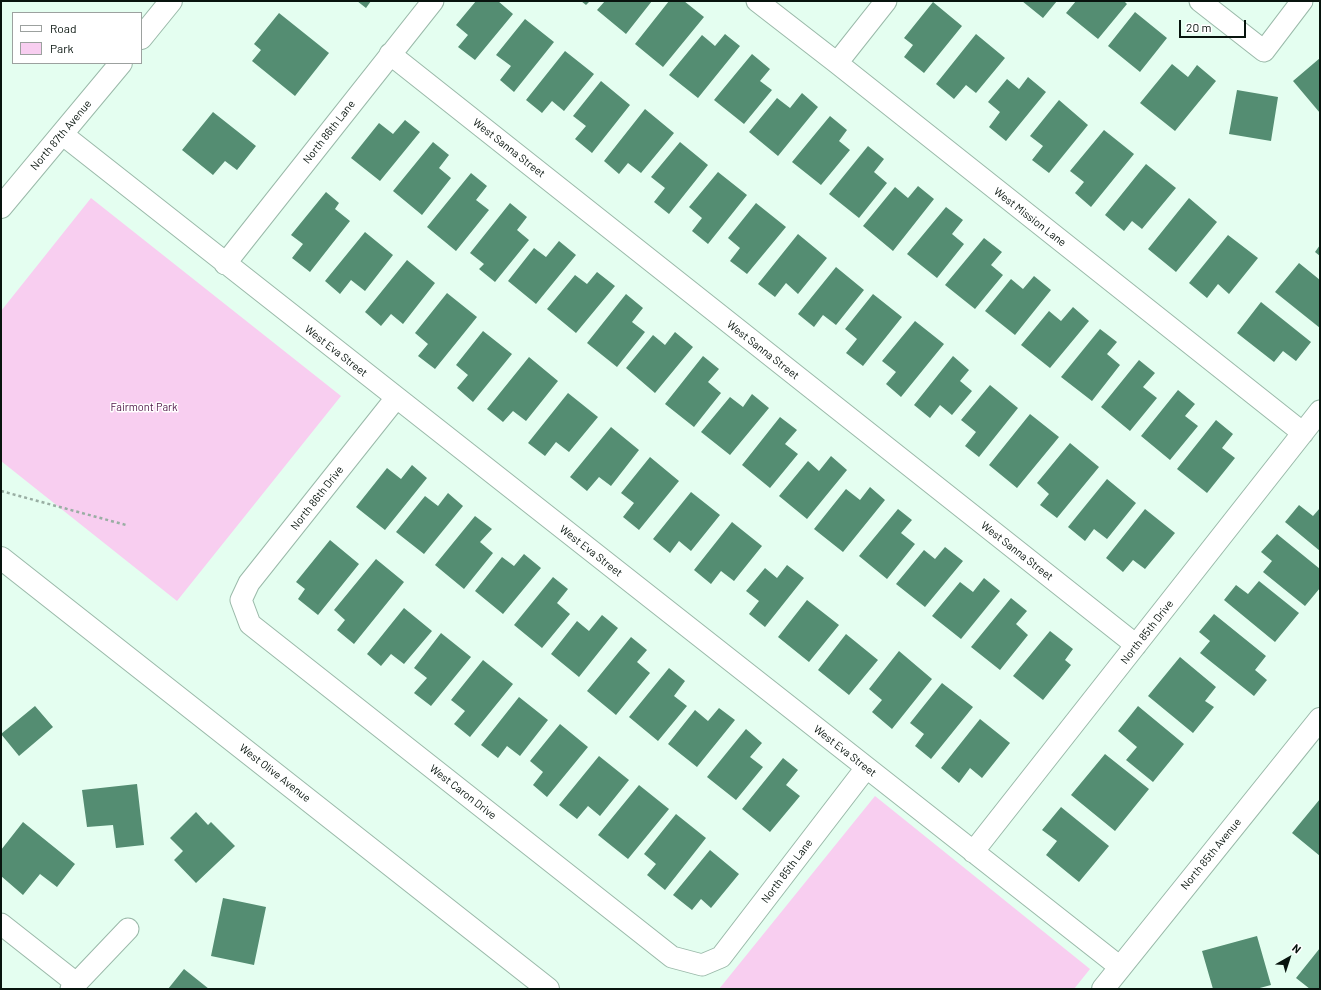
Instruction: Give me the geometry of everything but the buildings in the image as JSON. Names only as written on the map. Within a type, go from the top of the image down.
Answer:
[{"type":"main road","points":[[142,37],[172,1]]},
{"type":"main road","name":"North 87th Avenue","points":[[1,207],[120,64]]},
{"type":"main road","name":"West Olive Avenue","points":[[1,558],[548,989]]},
{"type":"main road","name":"North 85th Avenue","points":[[1103,989],[1318,725]]},
{"type":"street","name":"North 86th Lane","points":[[226,264],[433,1]]},
{"type":"street","name":"West Mission Lane","points":[[757,1],[1303,433]]},
{"type":"street","points":[[837,63],[886,1]]},
{"type":"street","points":[[1200,1],[1264,51],[1302,1]]},
{"type":"street","name":"West Sanna Street","points":[[390,54],[1136,646]]},
{"type":"street","name":"West Eva Street","points":[[62,134],[1120,967]]},
{"type":"street","name":"North 86th Drive","points":[[241,600],[249,583],[396,398]]},
{"type":"street","name":"North 85th Drive","points":[[973,852],[1320,411]]},
{"type":"street","name":"West Caron Drive","points":[[241,600],[250,624],[256,629],[672,957],[702,965]]},
{"type":"street","name":"North 85th Lane","points":[[702,965],[721,957],[866,768]]},
{"type":"street","points":[[1,924],[74,986],[128,929]]},
{"type":"path","points":[[1,490],[126,525]]},
{"type":"green space","name":"Fairmont Park","points":[[91,198],[341,396],[177,601],[1,461],[1,311]]},
{"type":"green space","points":[[875,796],[1090,969],[1074,989],[719,989]]}]
